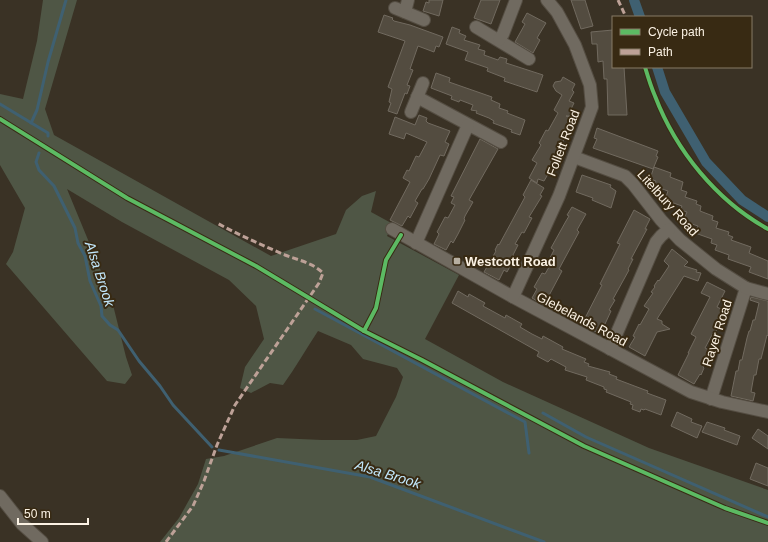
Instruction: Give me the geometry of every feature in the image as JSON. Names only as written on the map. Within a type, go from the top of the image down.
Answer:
[{"type":"street","points":[[408,0],[400,10],[424,20]]},
{"type":"street","points":[[499,40],[503,34],[516,0]]},
{"type":"street","name":"Follett Road","points":[[513,297],[558,196],[592,107],[590,85],[575,45],[557,12],[547,0]]},
{"type":"street","points":[[476,27],[529,59]]},
{"type":"street","points":[[411,112],[422,82]]},
{"type":"street","points":[[417,97],[501,142]]},
{"type":"street","points":[[416,243],[468,125]]},
{"type":"street","name":"Litelbury Road","points":[[574,157],[625,176],[669,229],[694,252],[716,269],[736,280]]},
{"type":"street","name":"Glebelands Road","points":[[392,229],[610,350],[692,392],[711,399],[768,412]]},
{"type":"street","points":[[610,350],[656,242],[669,229]]},
{"type":"street","name":"Rayer Road","points":[[711,399],[746,288],[736,280]]},
{"type":"street","points":[[746,288],[768,294]]},
{"type":"street","points":[[0,496],[22,524],[42,542]]},
{"type":"green space","points":[[43,0],[77,0],[45,109],[54,135],[271,256],[336,234],[346,210],[362,196],[376,191],[371,212],[393,224],[387,236],[459,275],[425,339],[503,382],[649,448],[768,490],[768,542],[160,542],[179,518],[198,484],[206,459],[224,456],[277,438],[357,440],[376,436],[396,397],[403,377],[397,368],[363,359],[351,345],[318,331],[283,385],[270,383],[251,393],[240,388],[245,367],[264,339],[256,306],[229,280],[122,222],[67,189],[110,293],[132,375],[125,384],[107,381],[6,264],[13,252],[25,208],[0,165],[0,94],[23,99],[37,41]]},
{"type":"building","points":[[429,0],[443,0],[439,16],[423,11],[426,2],[429,3]]},
{"type":"building","points":[[481,0],[500,0],[491,24],[474,18]]},
{"type":"building","points":[[571,0],[585,0],[593,26],[581,29]]},
{"type":"building","points":[[527,13],[546,23],[537,38],[540,40],[533,53],[515,42],[525,24],[522,22]]},
{"type":"building","points":[[384,15],[393,18],[392,19],[394,21],[443,37],[439,47],[436,46],[434,52],[418,46],[410,69],[413,70],[407,85],[410,86],[407,94],[405,93],[397,114],[388,111],[391,103],[389,102],[392,89],[388,87],[405,41],[378,32]]},
{"type":"building","points":[[452,27],[460,30],[459,33],[466,36],[464,40],[480,45],[478,49],[485,51],[484,55],[498,60],[500,57],[507,59],[506,63],[543,75],[537,92],[504,81],[505,78],[487,71],[488,68],[465,60],[468,52],[446,44]]},
{"type":"building","points":[[612,30],[612,68],[624,68],[627,115],[608,115],[607,79],[604,79],[603,61],[598,62],[597,44],[592,44],[591,32]]},
{"type":"building","points":[[436,73],[450,78],[449,82],[492,97],[491,100],[500,104],[499,108],[525,120],[520,135],[511,132],[512,130],[493,123],[494,121],[489,118],[476,113],[477,111],[471,110],[473,105],[460,100],[459,102],[451,99],[452,96],[431,88]]},
{"type":"building","points":[[563,77],[575,84],[572,90],[574,92],[569,101],[574,103],[571,109],[573,111],[571,116],[566,116],[570,117],[568,121],[570,122],[566,128],[569,129],[556,156],[558,157],[544,181],[538,179],[537,183],[529,178],[537,163],[532,160],[541,145],[539,143],[546,130],[548,131],[558,113],[554,110],[562,95],[556,91],[553,86],[555,82],[561,81]]},
{"type":"building","points":[[419,115],[427,118],[426,121],[428,123],[450,131],[445,142],[449,144],[444,156],[440,155],[429,179],[415,201],[418,203],[410,218],[408,216],[402,226],[390,220],[410,182],[403,178],[407,170],[409,171],[416,156],[419,157],[427,142],[406,133],[404,139],[389,134],[395,117],[415,125]]},
{"type":"building","points":[[597,128],[658,151],[656,156],[658,157],[653,169],[593,148],[597,139],[594,138]]},
{"type":"building","points":[[480,139],[498,149],[469,200],[473,202],[465,216],[465,220],[458,234],[453,243],[451,241],[446,250],[434,244],[439,234],[437,232],[445,217],[448,218],[455,205],[451,203],[454,197],[451,196]]},
{"type":"building","points":[[654,167],[671,173],[670,177],[683,182],[681,190],[687,192],[685,197],[697,201],[696,204],[701,206],[700,211],[713,216],[712,220],[718,222],[716,228],[729,232],[728,235],[733,237],[731,240],[751,247],[749,253],[768,261],[768,279],[749,272],[751,267],[728,259],[729,255],[715,250],[717,245],[711,243],[712,239],[695,233],[698,226],[683,221],[687,212],[680,210],[682,206],[665,200],[668,191],[654,186],[656,181],[650,179]]},
{"type":"building","points":[[582,175],[611,185],[610,187],[616,191],[611,208],[592,200],[593,198],[576,192]]},
{"type":"building","points":[[531,180],[544,188],[540,195],[542,196],[529,217],[532,218],[524,233],[522,232],[515,244],[518,245],[513,255],[515,257],[507,272],[504,270],[499,280],[484,272],[525,197],[523,195]]},
{"type":"building","points":[[572,207],[586,214],[577,230],[579,232],[559,269],[562,271],[544,305],[532,298],[537,289],[534,287],[542,273],[545,274],[552,262],[549,260],[554,250],[551,248],[569,216],[567,215]]},
{"type":"building","points":[[634,210],[650,219],[645,229],[647,229],[631,259],[633,259],[628,269],[629,270],[613,299],[615,300],[609,310],[611,311],[605,324],[603,323],[598,333],[582,324],[602,285],[600,284],[620,244],[617,243]]},
{"type":"building","points":[[672,249],[688,262],[684,266],[697,270],[696,272],[701,273],[698,281],[684,276],[657,319],[662,321],[662,324],[670,329],[657,332],[645,356],[629,347],[635,337],[633,336],[639,324],[640,325],[649,309],[644,306],[653,293],[651,292],[655,287],[654,286],[669,266],[664,261]]},
{"type":"building","points":[[707,282],[725,291],[717,307],[723,310],[717,320],[719,320],[716,327],[718,328],[714,334],[713,333],[705,348],[709,350],[704,360],[706,361],[703,367],[704,368],[694,384],[678,375],[696,337],[691,334],[710,297],[701,293]]},
{"type":"building","points":[[458,291],[468,297],[469,294],[485,303],[483,306],[505,318],[506,315],[522,324],[520,327],[532,334],[542,339],[543,336],[563,347],[562,349],[586,359],[584,362],[589,364],[588,366],[610,372],[609,374],[617,377],[616,379],[648,391],[647,393],[666,400],[661,415],[645,409],[641,409],[640,412],[632,409],[633,405],[630,404],[631,402],[606,392],[607,390],[604,389],[604,387],[586,380],[587,377],[565,370],[566,367],[551,359],[548,362],[537,356],[539,352],[452,303]]},
{"type":"building","points":[[751,297],[768,301],[768,336],[767,335],[761,359],[759,359],[756,375],[754,375],[751,392],[755,393],[753,401],[731,396],[736,371],[738,371],[740,360],[742,360],[749,331],[753,320],[755,320],[759,303],[750,300]]},
{"type":"building","points":[[677,412],[692,419],[691,422],[702,426],[697,438],[671,426]]},
{"type":"building","points":[[707,422],[725,428],[724,430],[740,436],[737,445],[702,432]]},
{"type":"building","points":[[758,429],[768,436],[768,449],[752,438]]},
{"type":"building","points":[[756,463],[768,468],[768,486],[750,479]]},
{"type":"waterway","points":[[31,123],[37,110],[48,62],[66,0]]},
{"type":"waterway","points":[[634,0],[640,16]]},
{"type":"waterway","points":[[657,68],[665,92],[706,162],[742,200],[768,217]]},
{"type":"waterway","name":"Alsa Brook","points":[[0,104],[48,133],[48,136]]},
{"type":"waterway","name":"Alsa Brook","points":[[39,153],[36,162],[39,170],[54,186],[75,228],[78,243],[85,256],[90,281],[101,306],[102,316],[110,325],[118,330],[139,361],[160,386],[173,405],[212,447]]},
{"type":"waterway","points":[[315,309],[525,422],[529,453]]},
{"type":"waterway","points":[[543,413],[586,437],[768,517]]},
{"type":"waterway","name":"Alsa Brook","points":[[219,450],[370,477],[544,542]]},
{"type":"marked path","points":[[618,0],[626,16]]},
{"type":"marked path","points":[[166,542],[193,506],[217,445],[235,405],[319,283],[323,273],[310,264],[285,255],[217,223]]},
{"type":"cycle path","points":[[645,68],[652,89],[674,136],[700,173],[732,204],[749,218],[768,229]]},
{"type":"cycle path","points":[[0,119],[127,198],[256,266],[364,331],[584,446],[725,508],[768,523]]},
{"type":"cycle path","points":[[364,331],[376,308],[386,260],[401,235]]},
{"type":"place","name":"Westcott Road","points":[[457,261]]}]
